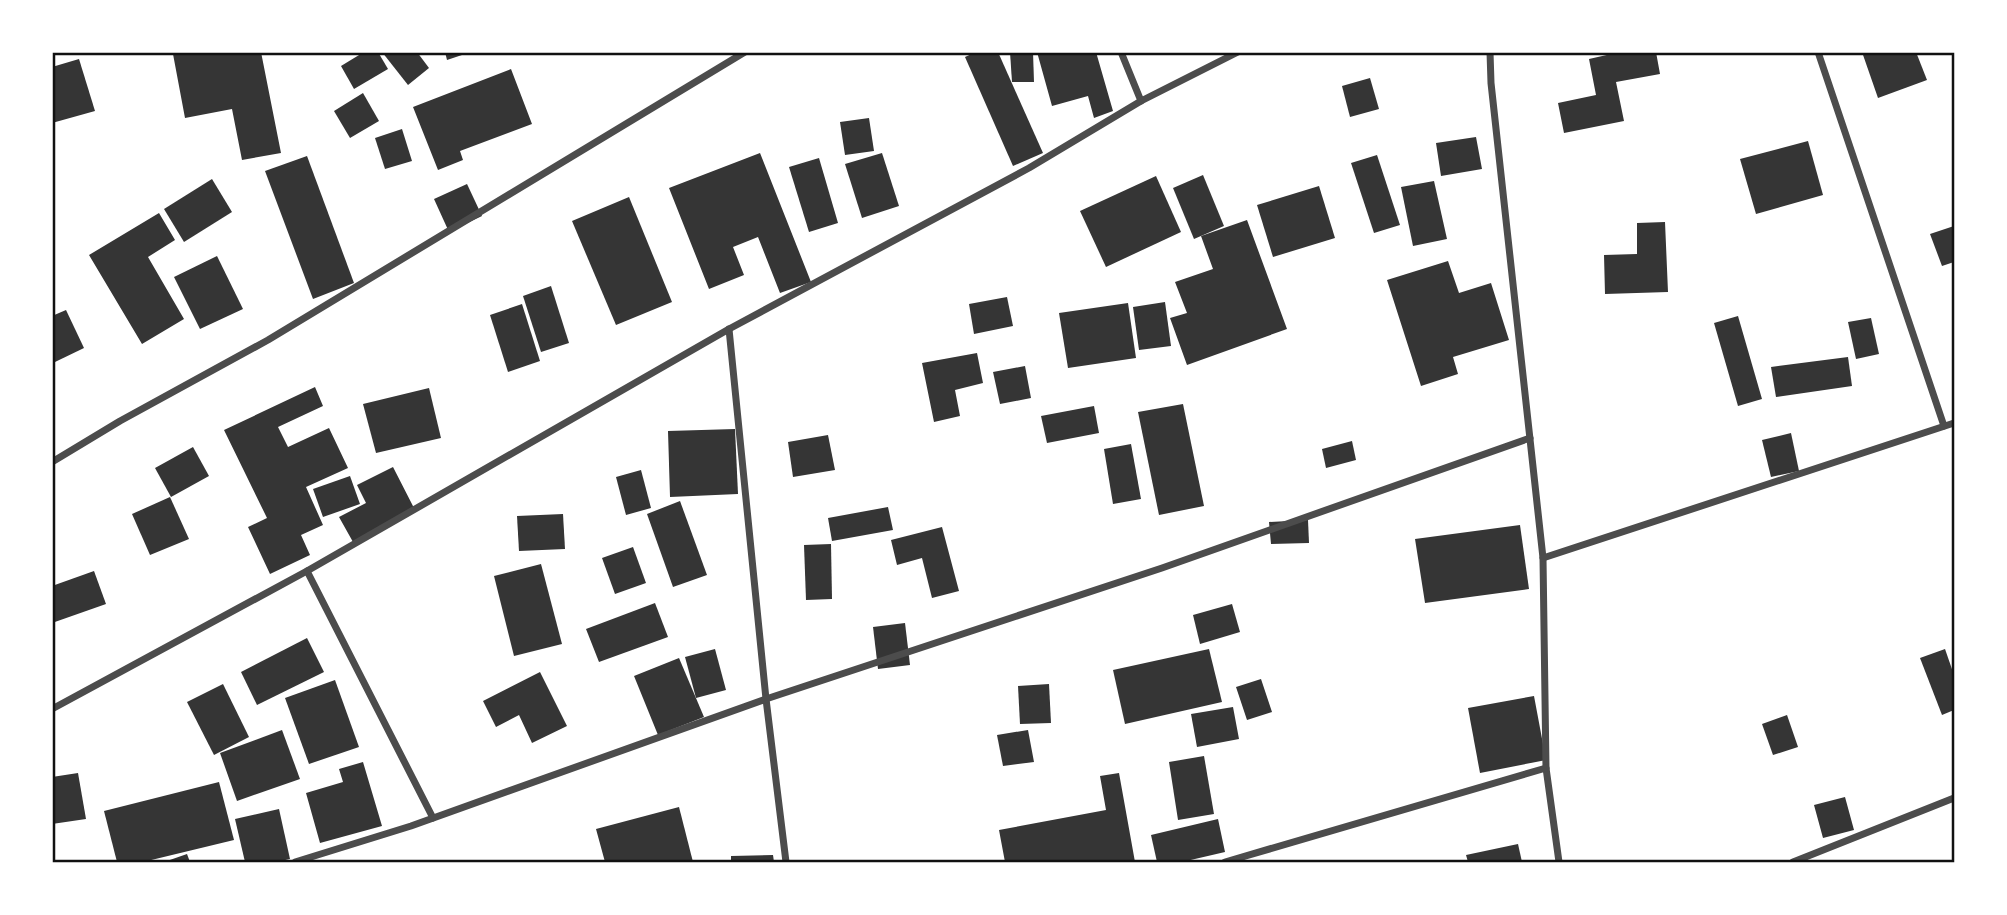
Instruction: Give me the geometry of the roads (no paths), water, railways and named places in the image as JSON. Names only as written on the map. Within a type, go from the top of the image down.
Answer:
[{"type":"street","points":[[52,462],[120,421],[268,340],[745,52]]},
{"type":"street","points":[[1121,52],[1141,101]]},
{"type":"street","points":[[52,709],[307,571],[729,329],[1029,168],[1141,101],[1238,52]]},
{"type":"street","points":[[1490,52],[1491,83],[1543,558],[1546,768],[1559,863]]},
{"type":"street","points":[[1818,52],[1944,426]]},
{"type":"street","points":[[729,329],[766,699],[786,863]]},
{"type":"street","points":[[1543,558],[1955,423]]},
{"type":"street","points":[[295,863],[433,818],[766,699],[1163,568],[1530,438]]},
{"type":"street","points":[[307,571],[433,818]]},
{"type":"street","points":[[1224,863],[1546,768]]},
{"type":"street","points":[[1793,863],[1955,798]]}]
